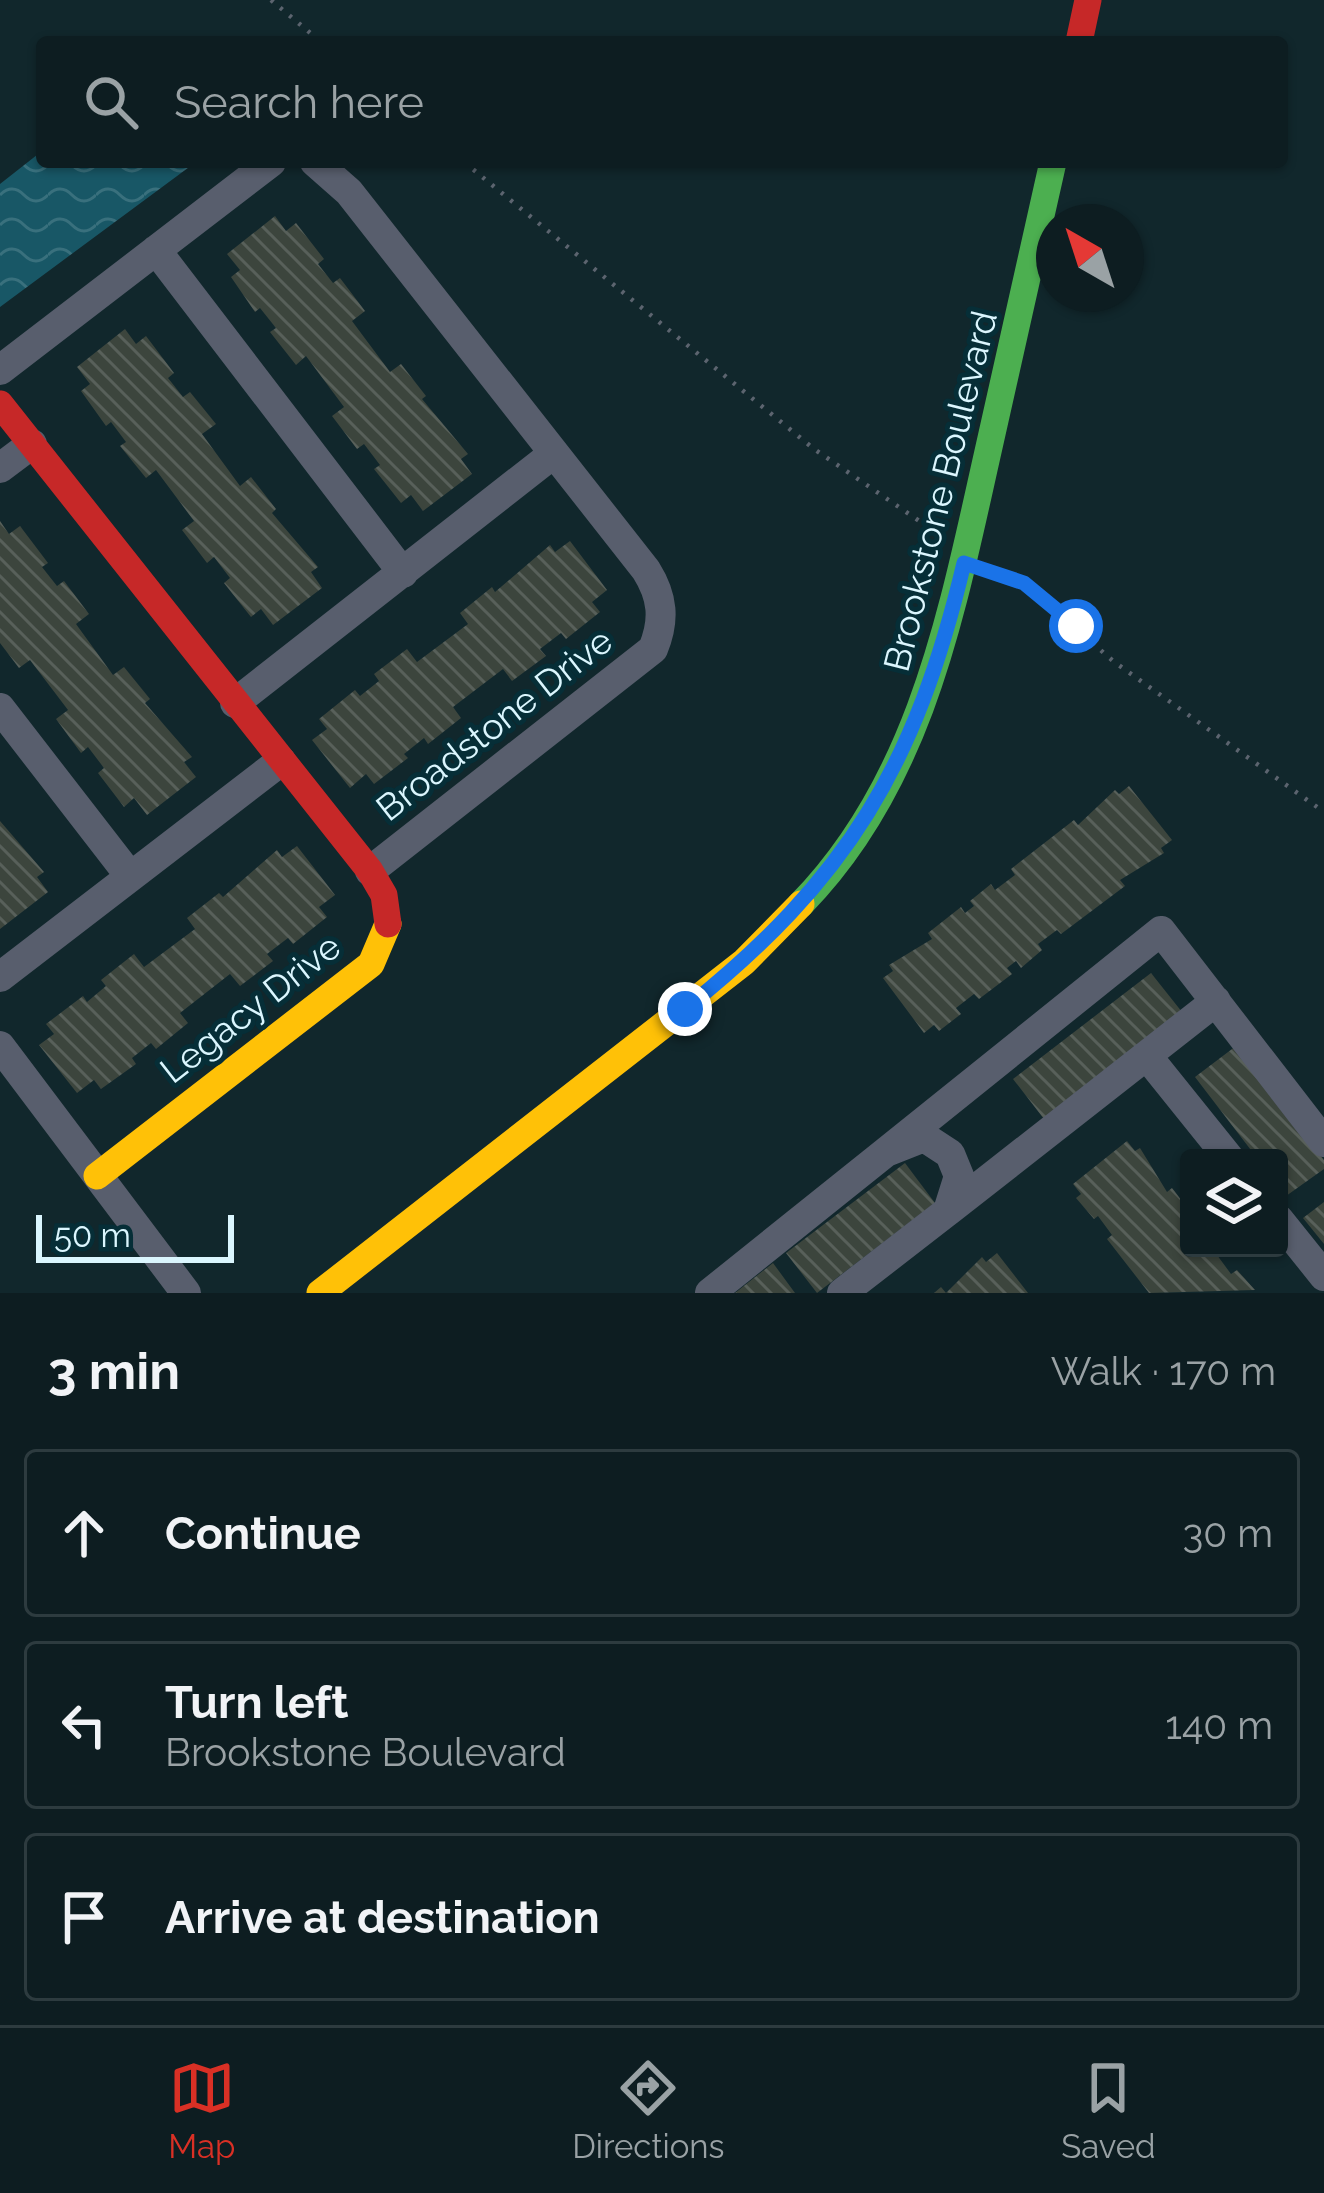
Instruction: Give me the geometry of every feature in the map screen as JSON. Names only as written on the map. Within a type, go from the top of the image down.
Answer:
[{"type":"street","points":[[1080,36],[1088,0]]},
{"type":"street","points":[[0,370],[264,168]]},
{"type":"street","name":"Broadstone Drive","points":[[322,168],[349,192],[655,584],[662,628],[653,649],[370,871]]},
{"type":"street","name":"Brookstone Boulevard","points":[[320,1293],[744,962],[829,875],[863,825],[923,709],[964,563],[1052,168]]},
{"type":"street","points":[[156,250],[404,573]]},
{"type":"street","name":"Legacy Drive","points":[[0,404],[370,871],[384,890],[393,918],[387,941],[371,964],[97,1175]]},
{"type":"street","points":[[0,469],[32,444]]},
{"type":"street","points":[[235,703],[553,454]]},
{"type":"street","points":[[0,708],[130,875]]},
{"type":"street","points":[[0,977],[281,761]]},
{"type":"street","points":[[710,1293],[1161,931],[1324,1142]]},
{"type":"street","points":[[842,1293],[1216,1001]]},
{"type":"street","points":[[0,1046],[186,1293]]},
{"type":"street","points":[[1147,1056],[1222,1149]]},
{"type":"street","points":[[886,1152],[924,1137],[950,1154],[959,1176],[948,1211]]},
{"type":"street","points":[[1288,1231],[1324,1276]]},
{"type":"path","points":[[271,0],[314,36]]},
{"type":"path","points":[[471,168],[796,435],[926,523],[964,563],[1024,583],[1113,661],[1324,812]]},
{"type":"water","points":[[36,156],[36,168],[188,168],[0,307],[0,184]]},
{"type":"building","points":[[275,216],[286,231],[296,223],[324,259],[318,264],[333,283],[340,278],[365,311],[352,321],[390,372],[401,364],[426,396],[422,399],[468,454],[461,459],[472,474],[423,511],[411,495],[401,503],[374,469],[380,465],[364,444],[357,449],[332,416],[344,407],[306,356],[296,365],[270,332],[276,328],[260,308],[255,312],[231,277],[240,270],[227,254]]},
{"type":"building","points":[[125,329],[136,344],[146,336],[174,373],[168,378],[183,397],[190,392],[216,424],[202,434],[240,486],[251,477],[276,509],[272,513],[318,567],[311,572],[322,588],[273,625],[261,609],[251,617],[224,583],[230,578],[214,557],[207,563],[182,530],[194,521],[156,470],[146,478],[120,446],[126,442],[111,422],[106,426],[81,391],[90,384],[77,367]]},
{"type":"building","points":[[0,521],[9,534],[20,526],[48,563],[42,567],[57,586],[64,581],[89,614],[76,624],[113,675],[124,667],[150,699],[145,703],[192,757],[184,762],[196,777],[147,815],[134,798],[124,807],[98,773],[104,768],[88,747],[81,753],[56,719],[68,710],[30,660],[19,668],[0,643]]},
{"type":"building","points":[[570,541],[607,590],[592,602],[600,612],[566,639],[561,633],[540,649],[546,656],[512,681],[503,669],[453,707],[461,718],[428,744],[424,738],[404,754],[408,758],[374,784],[366,774],[350,788],[312,740],[327,729],[319,719],[355,690],[360,696],[379,681],[374,674],[407,649],[417,662],[468,624],[460,613],[492,587],[495,592],[550,545],[555,552]]},
{"type":"building","points":[[1129,786],[1172,840],[1161,848],[1164,853],[1120,880],[1125,886],[1061,934],[1057,930],[1038,944],[1042,950],[1021,968],[1016,961],[1007,968],[1012,974],[979,999],[974,994],[956,1008],[961,1014],[939,1031],[934,1025],[924,1033],[883,978],[893,971],[889,965],[932,939],[928,933],[961,907],[965,913],[974,906],[970,901],[991,884],[995,890],[1015,875],[1011,869],[1074,820],[1078,825],[1115,790],[1119,794]]},
{"type":"building","points":[[0,821],[44,872],[37,877],[48,892],[0,929]]},
{"type":"building","points":[[297,846],[335,895],[319,907],[327,917],[293,944],[288,938],[267,954],[273,961],[240,986],[230,974],[180,1013],[188,1023],[156,1049],[151,1043],[132,1058],[136,1064],[101,1089],[94,1080],[77,1093],[39,1045],[54,1034],[46,1024],[83,996],[87,1002],[106,986],[101,980],[134,954],[144,967],[195,929],[187,918],[219,893],[223,897],[277,850],[282,857]]},
{"type":"building","points":[[1151,973],[1182,1012],[1044,1119],[1013,1079]]},
{"type":"building","points":[[1236,1046],[1324,1160],[1324,1169],[1288,1195],[1288,1149],[1250,1149],[1195,1077]]},
{"type":"building","points":[[1127,1141],[1135,1151],[1140,1148],[1167,1192],[1172,1188],[1180,1198],[1180,1257],[1218,1257],[1231,1274],[1237,1270],[1255,1290],[1149,1293],[1107,1239],[1112,1235],[1098,1216],[1094,1219],[1076,1198],[1081,1194],[1073,1184]]},
{"type":"building","points":[[905,1163],[935,1203],[817,1293],[786,1253]]},
{"type":"building","points":[[1324,1202],[1324,1244],[1303,1218]]},
{"type":"building","points":[[997,1253],[1028,1293],[946,1293],[982,1257],[986,1262]]},
{"type":"building","points":[[773,1263],[795,1293],[735,1293]]},
{"type":"traffic: fast","points":[[801,904],[842,856],[875,805],[925,694],[959,576],[1052,168]]},
{"type":"traffic: slow","points":[[320,1293],[744,962],[801,904]]},
{"type":"traffic: slow","points":[[97,1176],[371,964],[388,924]]},
{"type":"traffic: jam","points":[[1080,36],[1088,0]]},
{"type":"traffic: jam","points":[[0,404],[370,871],[384,895],[388,924]]},
{"type":"route","points":[[685,1009],[782,927],[829,875],[863,825],[923,709],[944,649],[964,563],[1024,583],[1076,626]]}]
